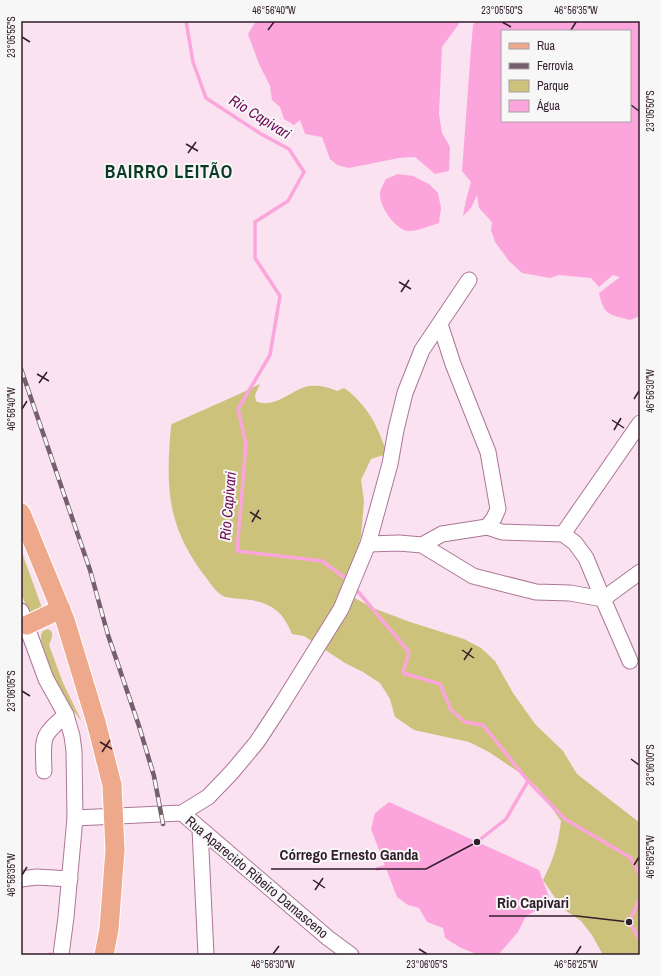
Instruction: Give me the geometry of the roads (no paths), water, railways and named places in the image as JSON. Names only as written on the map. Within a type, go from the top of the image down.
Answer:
[{"type":"main road","points":[[21,513],[61,609],[96,722],[112,785],[115,850],[109,929],[104,955]]},
{"type":"main road","points":[[24,618],[61,609]]},
{"type":"street","name":"Rua Aparecido Ribeiro Damasceno","points":[[351,955],[328,938],[200,829],[179,814],[208,797],[232,772],[257,742],[341,609],[368,544],[390,464],[405,393],[422,350],[470,280]]},
{"type":"street","points":[[440,324],[453,364],[488,452],[498,510],[487,527]]},
{"type":"street","points":[[563,534],[640,422]]},
{"type":"street","points":[[422,545],[442,534],[487,527],[502,532],[563,534],[576,543],[586,558],[630,661]]},
{"type":"street","points":[[368,544],[399,543],[422,545],[473,576],[536,592],[570,593],[603,599],[640,572]]},
{"type":"street","points":[[24,618],[46,679],[66,715],[72,736],[74,751],[75,818],[70,879],[61,955]]},
{"type":"street","points":[[44,771],[43,742],[46,733],[66,715]]},
{"type":"street","points":[[75,818],[179,814]]},
{"type":"street","points":[[200,829],[206,955]]},
{"type":"street","points":[[21,879],[70,879]]},
{"type":"water","points":[[256,21],[461,21],[442,47],[439,114],[442,133],[450,147],[449,171],[435,174],[415,157],[399,158],[349,168],[337,165],[330,159],[322,137],[305,134],[300,120],[294,125],[284,119],[280,107],[272,100],[270,86],[259,64],[248,34]]},
{"type":"water","points":[[476,21],[640,21],[640,316],[630,320],[612,315],[605,310],[599,293],[620,277],[613,275],[599,287],[591,278],[559,275],[550,278],[522,273],[509,261],[495,242],[491,230],[492,222],[479,208],[477,195],[471,208],[463,216],[471,182],[462,171],[473,25]]},
{"type":"water","points":[[398,174],[413,176],[429,184],[438,193],[441,208],[439,223],[408,231],[403,230],[389,217],[380,199],[381,188],[386,179]]},
{"type":"water","points":[[389,802],[539,870],[549,897],[549,904],[526,916],[518,932],[498,955],[479,955],[461,948],[445,938],[443,928],[427,922],[419,908],[408,905],[397,897],[371,829],[375,813]]},
{"type":"waterway","name":"Rio Capivari","points":[[186,21],[193,62],[206,98],[261,134],[289,149],[304,172],[288,201],[255,222],[255,258],[280,296],[270,355],[238,409],[246,444],[237,551],[322,561],[348,580]]},
{"type":"waterway","name":"Rio Capivari","points":[[355,588],[409,652],[403,673],[440,684],[451,710],[465,722],[483,725],[528,781],[565,819],[631,858],[640,876]]},
{"type":"waterway","points":[[473,843],[477,842],[506,819],[528,781]]},
{"type":"waterway","points":[[377,869],[388,866]]},
{"type":"waterway","name":"Rio Capivari","points":[[640,898],[629,922],[640,940]]},
{"type":"railway","points":[[21,369],[90,570],[108,635],[139,726],[154,776],[163,824]]},
{"type":"place","name":"Córrego Ernesto Ganda","points":[[477,842]]},
{"type":"place","name":"Rio Capivari","points":[[629,922]]},
{"type":"district","name":"BAIRRO LEITÃO","points":[[169,172]]}]
